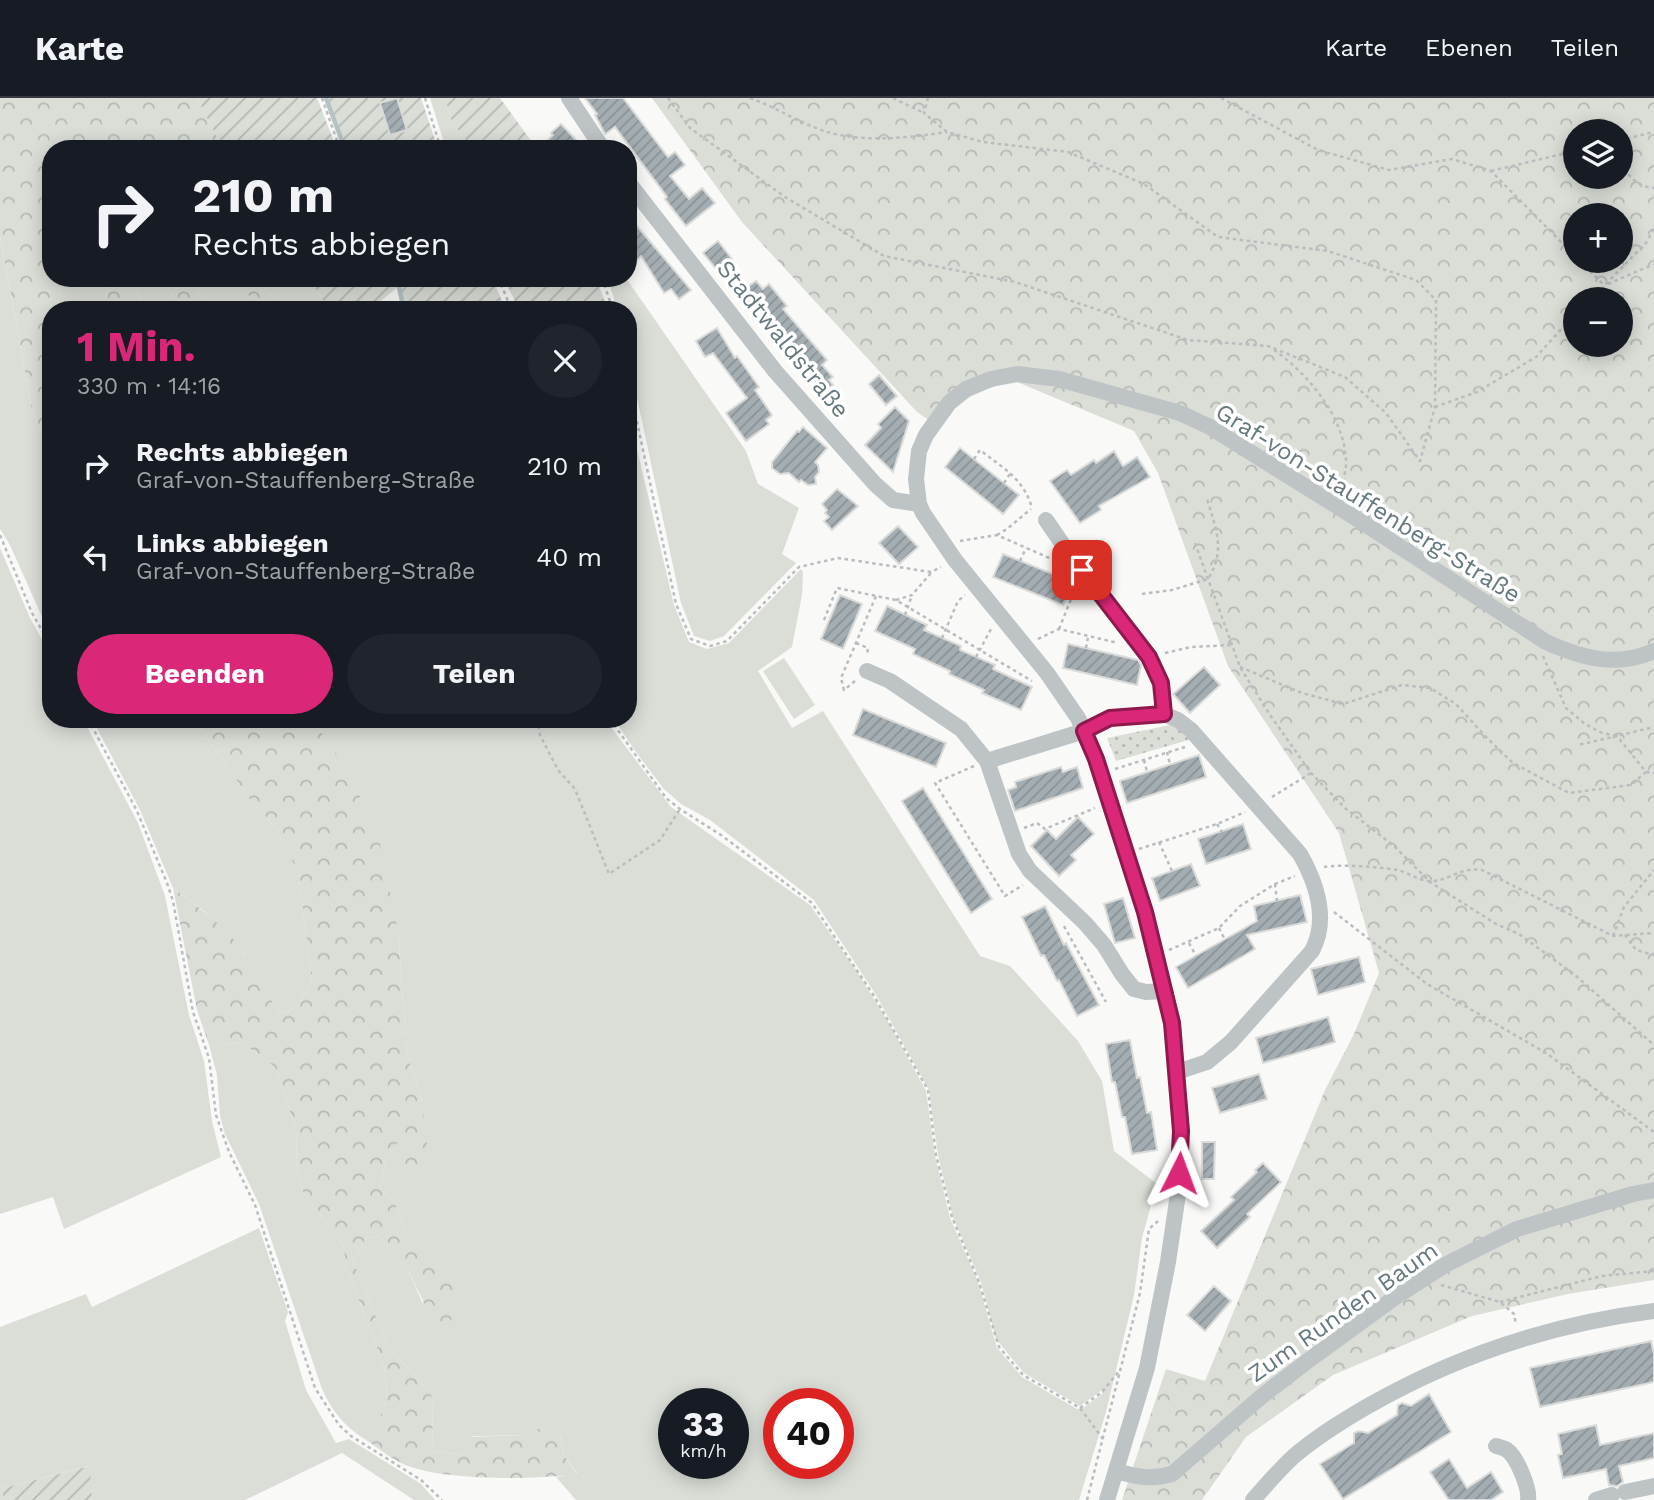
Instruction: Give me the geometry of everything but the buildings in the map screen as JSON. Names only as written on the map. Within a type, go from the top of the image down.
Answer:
[{"type":"street","points":[[569,98],[597,140]]},
{"type":"street","name":"Stadtwaldstraße","points":[[637,194],[775,371],[876,484],[893,500],[919,504]]},
{"type":"street","name":"Graf-von-Stauffenberg-Straße","points":[[1107,1500],[1147,1368],[1178,1194],[1181,1131],[1172,1023],[1145,912],[1101,773],[1084,731],[1066,699],[955,560],[929,524],[919,504],[916,479],[919,451],[926,435],[949,403],[975,385],[1003,376],[1029,374],[1059,379],[1189,418],[1210,427],[1351,514],[1536,636],[1570,652],[1603,660],[1633,659],[1654,651]]},
{"type":"street","points":[[1046,520],[1146,653],[1161,683],[1164,714]]},
{"type":"street","points":[[867,671],[890,681],[961,729],[1012,833],[1019,854],[1030,871],[1065,902],[1104,945],[1134,989],[1146,992],[1165,991]]},
{"type":"street","points":[[979,764],[1084,731],[1110,718],[1164,714],[1178,720],[1202,742],[1300,855],[1309,870],[1320,901],[1320,932],[1312,951],[1231,1042],[1207,1062],[1177,1072]]},
{"type":"street","name":"Zum Runden Baum","points":[[1116,1471],[1144,1478],[1172,1474],[1271,1389],[1446,1265],[1517,1229],[1654,1190]]},
{"type":"street","points":[[1254,1500],[1294,1456],[1336,1425],[1398,1389],[1440,1369],[1489,1349],[1555,1329],[1654,1311]]},
{"type":"street","points":[[1496,1446],[1509,1451],[1524,1478],[1528,1500]]},
{"type":"street","points":[[1595,1500],[1654,1486]]},
{"type":"path","points":[[322,98],[337,140]]},
{"type":"path","points":[[425,98],[438,140]]},
{"type":"path","points":[[668,98],[690,128],[785,197],[884,256],[1015,282],[1188,340],[1268,346],[1345,377],[1386,413],[1420,461],[1435,407],[1436,300],[1416,280],[1328,251],[1218,237],[1144,184],[1068,152],[983,142],[947,132],[920,136],[861,138],[824,131],[750,98]]},
{"type":"path","points":[[893,98],[924,113],[947,132]]},
{"type":"path","points":[[924,113],[928,98]]},
{"type":"path","points":[[1221,98],[1318,150],[1389,170],[1452,159],[1491,171],[1563,244]]},
{"type":"path","points":[[1633,137],[1654,132]]},
{"type":"path","points":[[1491,171],[1563,154]]},
{"type":"path","points":[[1633,180],[1644,187],[1654,188]]},
{"type":"path","points":[[1605,286],[1646,243],[1654,229]]},
{"type":"path","points":[[1605,286],[1654,264]]},
{"type":"path","points":[[1592,273],[1605,286]]},
{"type":"path","points":[[1435,407],[1477,392],[1536,357],[1563,327]]},
{"type":"path","points":[[1268,346],[1294,363],[1326,403],[1338,430],[1346,460],[1342,483],[1351,514]]},
{"type":"path","points":[[637,421],[677,604],[691,639],[710,646],[727,641],[799,567],[838,558],[931,572]]},
{"type":"path","points":[[974,458],[980,450],[1010,474],[1026,489],[1031,509],[1046,520]]},
{"type":"path","points":[[1004,483],[1010,474]]},
{"type":"path","points":[[1142,594],[1172,590],[1208,579],[1217,565],[1218,534],[1207,499]]},
{"type":"path","points":[[943,544],[997,535],[1007,530],[1031,509]]},
{"type":"path","points":[[0,535],[32,613],[42,630]]},
{"type":"path","points":[[997,535],[1059,563],[1054,574]]},
{"type":"path","points":[[1195,543],[1240,667],[1311,773],[1345,808],[1394,846],[1430,881],[1496,924],[1530,942],[1575,975],[1654,1045]]},
{"type":"path","points":[[1020,561],[1026,548]]},
{"type":"path","points":[[905,615],[912,595],[931,572],[955,560]]},
{"type":"path","points":[[1059,629],[1082,570]]},
{"type":"path","points":[[942,638],[958,601],[975,584]]},
{"type":"path","points":[[824,620],[837,588],[896,600],[1033,681],[1047,673]]},
{"type":"path","points":[[896,600],[912,595]]},
{"type":"path","points":[[856,643],[868,648],[867,671],[844,690],[841,678],[876,596]]},
{"type":"path","points":[[976,657],[995,623],[1002,617]]},
{"type":"path","points":[[1025,645],[1059,629],[1146,653],[1231,645]]},
{"type":"path","points":[[1086,648],[1089,636]]},
{"type":"path","points":[[1536,636],[1566,708],[1585,724],[1602,733],[1617,736],[1646,772],[1654,773]]},
{"type":"path","points":[[1240,667],[1302,693],[1343,704],[1402,685],[1430,688],[1456,704],[1513,763],[1569,793],[1631,785],[1646,772]]},
{"type":"path","points":[[1013,678],[1015,671]]},
{"type":"path","points":[[1578,746],[1654,727]]},
{"type":"path","points":[[93,728],[137,811],[167,883],[173,901],[193,1012],[209,1058],[216,1115],[229,1152],[256,1205],[316,1388],[339,1425],[351,1436],[421,1480],[442,1500]]},
{"type":"path","points":[[539,728],[558,770],[575,789],[609,874],[660,840],[680,809]]},
{"type":"path","points":[[616,728],[658,788],[680,809],[812,903],[874,996],[928,1090],[936,1155],[952,1217],[979,1282],[999,1347],[1023,1375],[1080,1408],[1103,1439]]},
{"type":"path","points":[[1101,773],[1202,742]]},
{"type":"path","points":[[1167,752],[1170,764]]},
{"type":"path","points":[[1144,760],[1147,772]]},
{"type":"path","points":[[979,764],[935,783],[1005,896],[1028,883]]},
{"type":"path","points":[[1141,848],[1217,824],[1259,806],[1311,773]]},
{"type":"path","points":[[1012,833],[1037,823],[1045,829],[1110,801]]},
{"type":"path","points":[[1217,824],[1222,832]]},
{"type":"path","points":[[1159,842],[1172,871]]},
{"type":"path","points":[[1169,950],[1219,928],[1240,906],[1275,884],[1309,870],[1336,865],[1397,870],[1430,881],[1470,868],[1482,870],[1613,936],[1654,933]]},
{"type":"path","points":[[1613,936],[1624,907],[1654,870]]},
{"type":"path","points":[[1275,884],[1277,901]]},
{"type":"path","points":[[1320,901],[1427,984],[1546,1053],[1654,1132]]},
{"type":"path","points":[[1060,918],[1106,1002]]},
{"type":"path","points":[[1219,928],[1225,940]]},
{"type":"path","points":[[1625,935],[1636,950],[1654,955]]},
{"type":"path","points":[[1189,943],[1196,956]]},
{"type":"path","points":[[1087,1500],[1140,1293],[1149,1230],[1158,1220]]},
{"type":"path","points":[[1500,1301],[1602,1276],[1654,1271]]},
{"type":"path","points":[[1423,1280],[1500,1301],[1514,1314],[1517,1328]]},
{"type":"path","points":[[1080,1408],[1102,1392],[1121,1369]]},
{"type":"green space","points":[[0,98],[197,98],[218,140],[42,140],[42,287],[60,287],[59,301],[42,301],[42,433],[32,410],[0,236]]},
{"type":"green space","points":[[197,98],[317,98],[333,140],[218,140]]},
{"type":"green space","points":[[326,98],[421,98],[435,140],[342,140]]},
{"type":"green space","points":[[430,98],[445,98],[452,122],[465,140],[443,140]]},
{"type":"green space","points":[[445,98],[500,98],[530,140],[465,140],[452,122]]},
{"type":"green space","points":[[652,98],[1654,98],[1654,1280],[1568,1294],[1472,1316],[1333,1375],[1246,1437],[1202,1500],[1122,1500],[1166,1369],[1205,1381],[1325,1090],[1354,1034],[1379,973],[1339,833],[1228,666],[1158,473],[1134,431],[1015,381],[993,386],[970,397],[955,408],[940,428],[917,412],[742,222]]},
{"type":"green space","points":[[0,236],[32,410],[42,433],[42,617],[10,545],[0,529]]},
{"type":"green space","points":[[60,287],[108,287],[106,301],[59,301]]},
{"type":"green space","points":[[108,287],[137,287],[141,301],[106,301]]},
{"type":"green space","points":[[137,287],[166,287],[177,301],[141,301]]},
{"type":"green space","points":[[166,287],[198,287],[203,301],[177,301]]},
{"type":"green space","points":[[198,287],[242,287],[253,301],[203,301]]},
{"type":"green space","points":[[242,287],[266,287],[275,301],[253,301]]},
{"type":"green space","points":[[266,287],[314,287],[324,301],[275,301]]},
{"type":"green space","points":[[314,287],[398,287],[381,301],[324,301]]},
{"type":"green space","points":[[400,287],[496,287],[502,301],[403,301]]},
{"type":"green space","points":[[508,287],[599,287],[605,301],[515,301]]},
{"type":"green space","points":[[610,287],[632,287],[746,451],[758,484],[799,508],[782,554],[796,563],[724,636],[710,641],[694,636],[681,603],[637,398],[637,301],[615,301]]},
{"type":"green space","points":[[637,449],[674,605],[689,642],[707,649],[729,643],[801,569],[802,595],[792,647],[758,671],[792,728],[823,711],[980,956],[1010,966],[1078,1041],[1102,1081],[1114,1151],[1157,1184],[1142,1238],[1134,1295],[1106,1412],[1079,1500],[576,1500],[556,1477],[577,1473],[563,1454],[560,1435],[476,1436],[469,1437],[469,1449],[461,1455],[433,1451],[432,1396],[388,1346],[353,1261],[366,1238],[379,1236],[408,1270],[423,1304],[426,1251],[408,1236],[394,1201],[380,1189],[386,1158],[399,1140],[404,1147],[422,1102],[407,1054],[398,931],[316,728],[612,728],[671,807],[810,905],[856,970],[926,1091],[935,1156],[950,1218],[978,1282],[997,1348],[1022,1377],[1077,1409],[1083,1408],[1102,1394],[1102,1390],[1080,1406],[1024,1373],[996,1339],[981,1282],[953,1217],[938,1155],[929,1090],[876,995],[814,900],[710,820],[681,804],[663,788],[620,728],[637,728]]},
{"type":"green space","points":[[0,548],[42,639],[42,728],[88,728],[138,823],[165,896],[189,1015],[204,1061],[212,1121],[221,1157],[64,1229],[53,1197],[0,1214]]},
{"type":"green space","points":[[784,658],[815,705],[794,719],[763,671]]},
{"type":"green space","points":[[1175,724],[1192,739],[1116,761],[1107,738]]},
{"type":"green space","points":[[97,728],[200,728],[248,797],[275,827],[298,871],[312,980],[299,1005],[282,1014],[266,995],[244,952],[204,911],[173,888],[140,810]]},
{"type":"green space","points":[[200,728],[318,728],[345,766],[378,834],[398,931],[407,1054],[422,1102],[429,1162],[406,1174],[404,1147],[399,1141],[386,1158],[380,1189],[394,1201],[408,1236],[459,1277],[458,1305],[450,1322],[433,1321],[408,1270],[379,1236],[366,1238],[353,1261],[388,1346],[432,1396],[433,1451],[461,1455],[469,1449],[468,1437],[527,1435],[546,1425],[560,1435],[563,1454],[577,1474],[489,1478],[440,1474],[403,1464],[366,1440],[385,1408],[387,1391],[384,1366],[346,1267],[343,1244],[302,1190],[297,1170],[296,1130],[275,1067],[245,1045],[232,1042],[209,1045],[197,1010],[173,888],[212,918],[239,945],[282,1014],[299,1005],[312,980],[298,872],[275,827],[248,797]]},
{"type":"green space","points":[[232,1042],[245,1045],[275,1067],[296,1130],[297,1170],[302,1190],[343,1244],[346,1267],[384,1366],[387,1391],[385,1409],[366,1440],[340,1418],[322,1389],[259,1204],[225,1134],[220,1116],[217,1075],[209,1045]]},
{"type":"green space","points":[[259,1228],[288,1312],[285,1321],[306,1390],[336,1443],[349,1439],[421,1484],[435,1500],[414,1500],[342,1453],[245,1500],[92,1500],[89,1466],[3,1488],[3,1500],[0,1500],[0,1327],[86,1294],[92,1307]]},
{"type":"green space","points":[[90,1466],[92,1500],[3,1500],[3,1488]]},
{"type":"waterway","points":[[326,98],[342,140]]},
{"type":"waterway","points":[[399,287],[402,301]]},
{"type":"route","points":[[1082,570],[1149,657],[1161,683],[1164,714],[1110,718],[1084,731],[1096,759],[1145,912],[1172,1023],[1181,1131],[1179,1173]]}]
